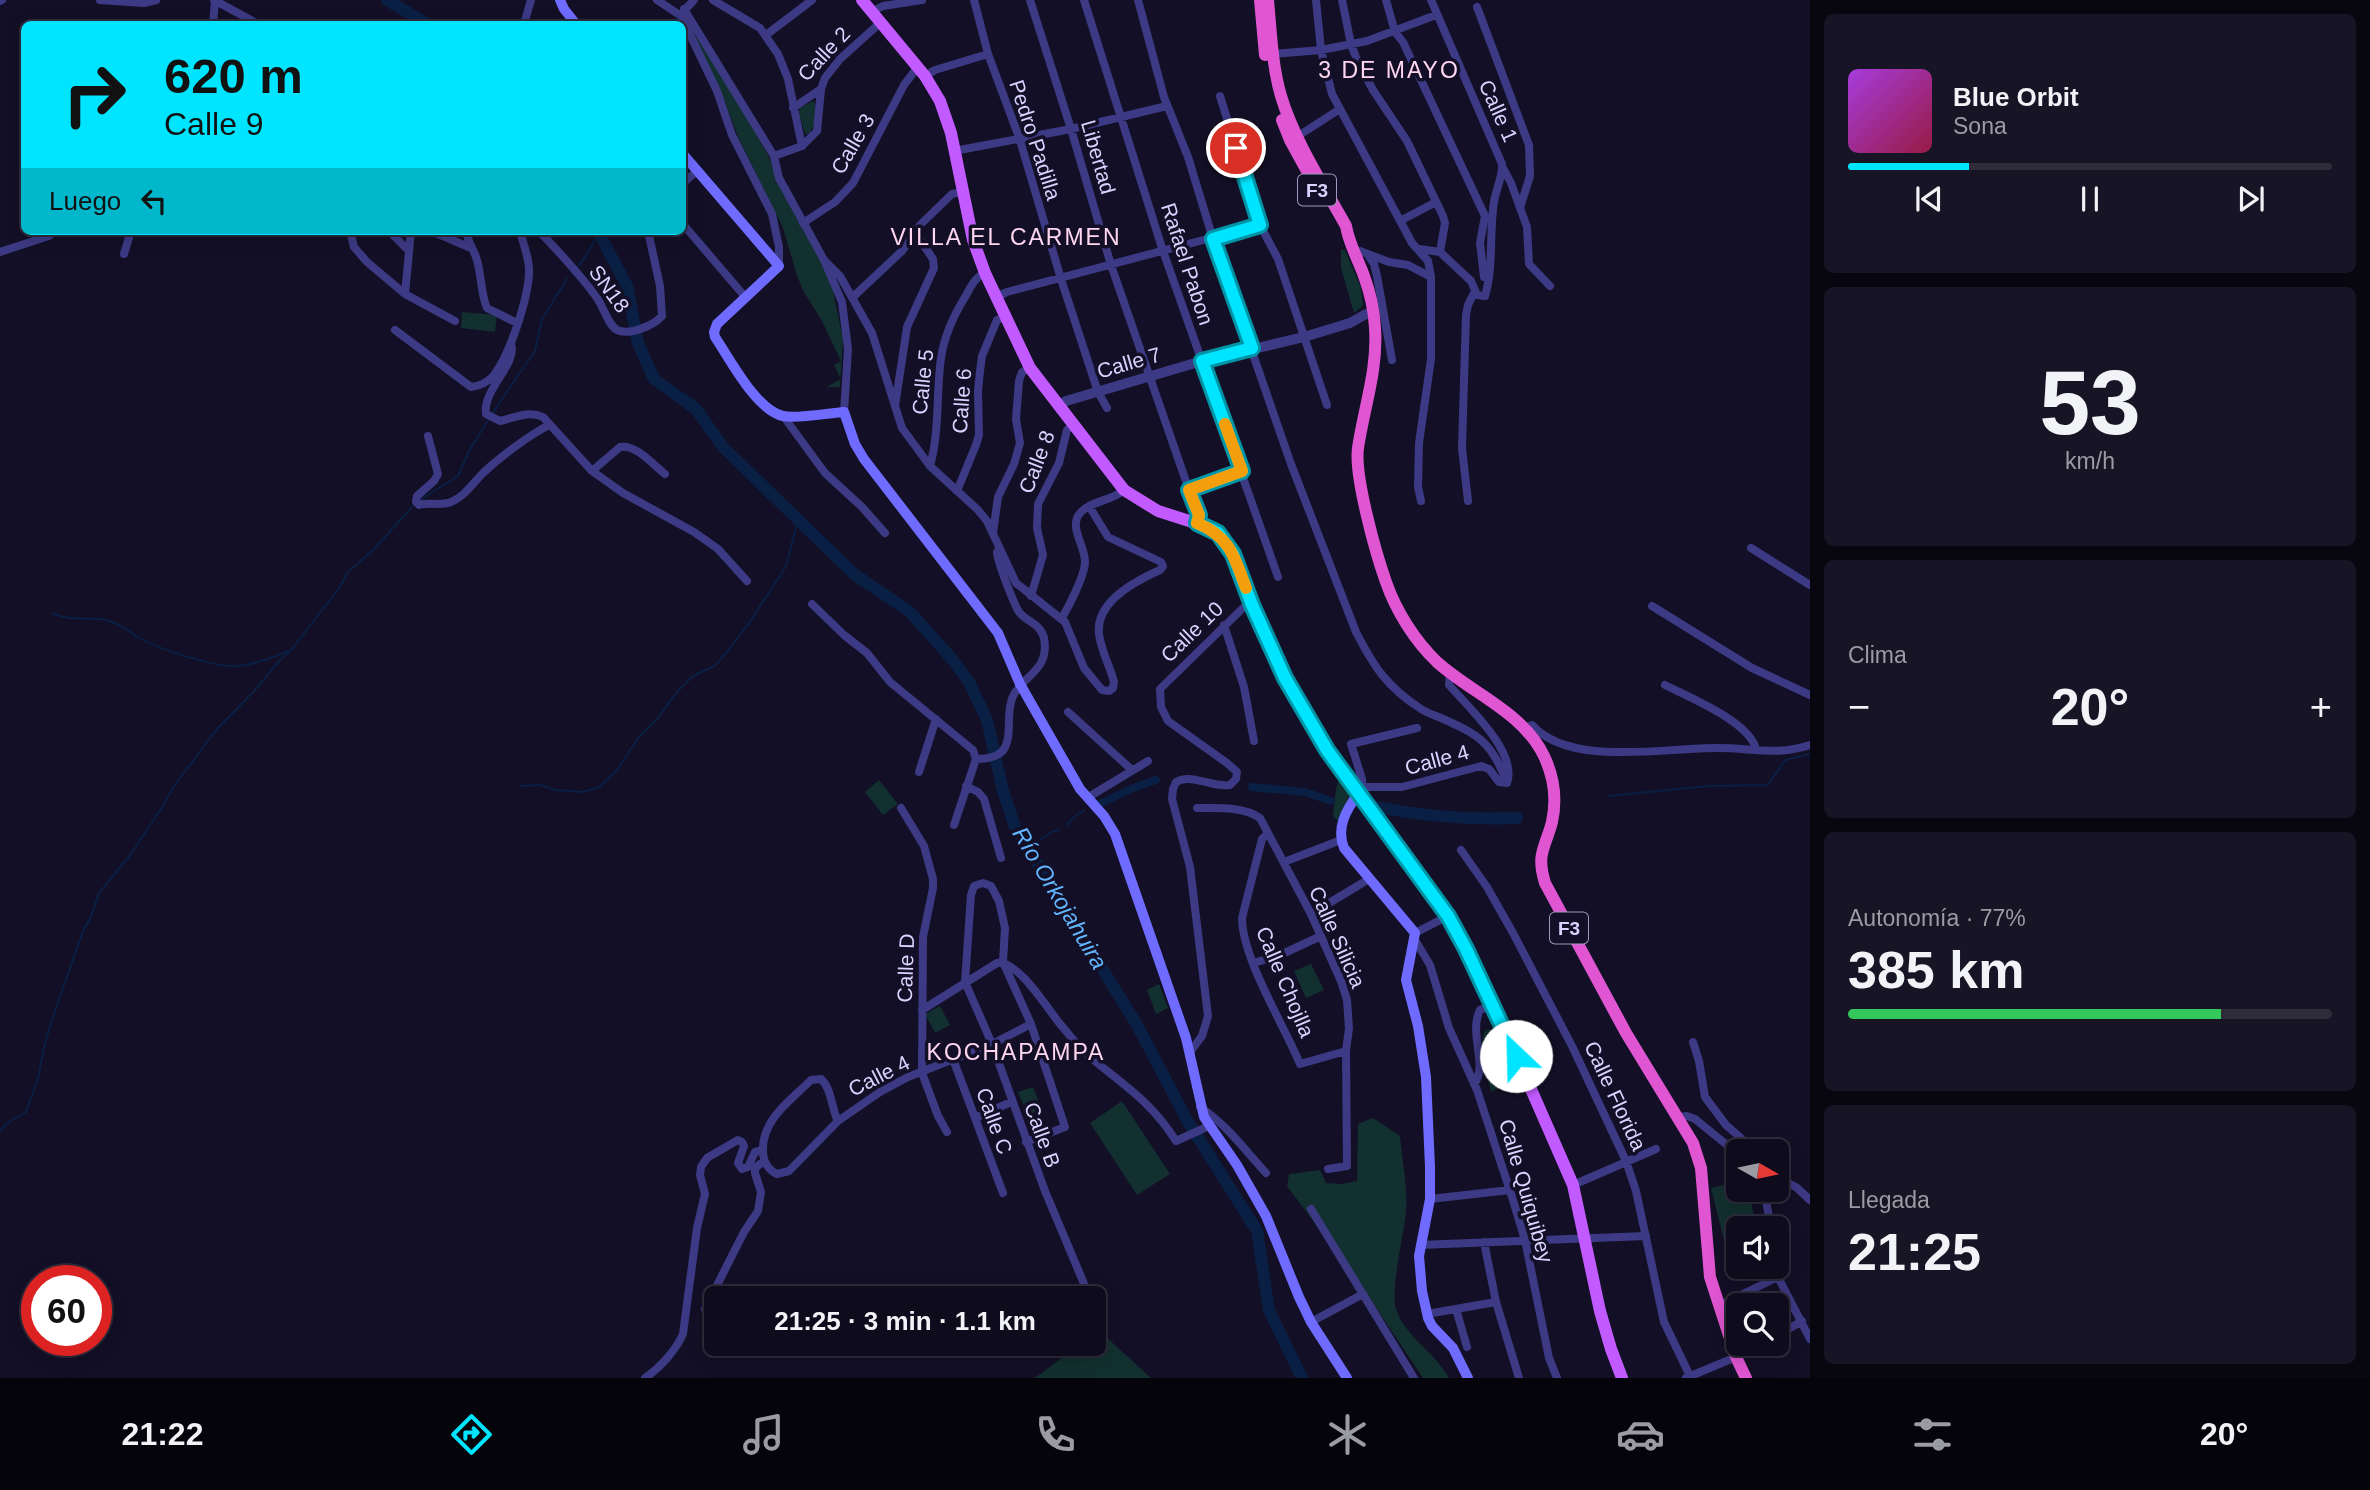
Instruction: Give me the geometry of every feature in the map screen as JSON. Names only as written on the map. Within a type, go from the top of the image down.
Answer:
[{"type":"highway","name":"F3","points":[[1260,0],[1269,55],[1294,138],[1346,226],[1348,236],[1362,254],[1373,314],[1374,363],[1358,449],[1359,470],[1380,563],[1388,586],[1419,642],[1450,672],[1523,728],[1542,752],[1552,775],[1555,792],[1551,825],[1541,852],[1545,883],[1626,1033],[1693,1143],[1701,1168],[1710,1277],[1746,1378]]},
{"type":"highway","name":"F3","points":[[1268,0],[1269,55]]},
{"type":"main road","points":[[561,0],[574,21]]},
{"type":"main road","points":[[862,0],[921,72],[940,101],[951,133],[969,226],[985,273],[1030,368],[1124,490],[1158,510],[1218,533],[1225,541],[1233,554],[1252,605],[1285,678],[1327,750],[1361,790],[1448,916],[1493,1004],[1573,1185],[1600,1311],[1622,1378]]},
{"type":"main road","points":[[686,158],[779,266],[718,324],[715,337],[758,400],[771,411],[784,417],[844,412],[852,437],[864,459],[998,633],[1020,684],[1087,798],[1108,821],[1119,845],[1190,1052],[1205,1128],[1237,1165],[1266,1216],[1311,1322],[1347,1378]]},
{"type":"main road","points":[[1361,790],[1344,817],[1341,840],[1350,857],[1409,922],[1415,937],[1406,980],[1422,1046],[1426,1077],[1430,1199],[1420,1244],[1419,1273],[1432,1326],[1453,1348],[1468,1378]]},
{"type":"street","points":[[100,0],[144,4],[156,0]]},
{"type":"street","points":[[521,0],[530,3],[525,21]]},
{"type":"street","points":[[657,0],[683,13],[774,156],[779,178],[824,260],[842,302],[848,349],[844,412]]},
{"type":"street","points":[[683,13],[694,0]]},
{"type":"street","points":[[713,0],[760,28],[778,54],[788,79],[802,146]]},
{"type":"street","points":[[766,35],[812,0]]},
{"type":"street","name":"Calle 2","points":[[871,12],[883,6],[922,0]]},
{"type":"street","name":"Pedro Padilla","points":[[974,0],[988,54],[1019,137],[1060,279],[1098,392],[1107,408]]},
{"type":"street","name":"Libertad","points":[[1030,0],[1111,265],[1199,515],[1197,523]]},
{"type":"street","name":"Rafael Pabon","points":[[1084,0],[1163,251],[1278,577]]},
{"type":"street","points":[[1138,0],[1167,106],[1188,157],[1213,239],[1291,464],[1356,632],[1377,672],[1422,710],[1440,717],[1489,745],[1499,761],[1507,783]]},
{"type":"street","points":[[1316,0],[1321,50],[1332,94],[1412,243],[1429,264],[1431,359],[1419,443],[1418,486],[1421,501]]},
{"type":"street","points":[[1342,0],[1351,44],[1373,90],[1413,152],[1445,223],[1440,252]]},
{"type":"street","points":[[1386,0],[1395,32],[1403,42],[1485,216],[1480,243],[1484,276],[1488,282],[1485,296],[1480,297],[1471,281],[1440,252],[1419,249]]},
{"type":"street","name":"Calle 1","points":[[1431,0],[1502,166],[1494,202],[1488,282]]},
{"type":"street","points":[[213,21],[215,1],[252,21]]},
{"type":"street","points":[[1478,7],[1529,145],[1530,176],[1520,208]]},
{"type":"street","points":[[683,13],[717,92],[732,135],[772,214],[779,247],[779,266]]},
{"type":"street","points":[[1269,55],[1351,44],[1395,32],[1436,15]]},
{"type":"street","name":"Calle 2","points":[[793,108],[821,89],[825,78],[840,59],[881,22]]},
{"type":"street","points":[[921,72],[988,54]]},
{"type":"street","name":"Calle 3","points":[[803,223],[835,202],[853,183],[904,85],[921,72]]},
{"type":"street","points":[[774,156],[802,146],[817,131],[821,89]]},
{"type":"street","points":[[1220,96],[1260,225],[1278,259],[1327,405]]},
{"type":"street","points":[[954,151],[1071,129],[1167,106]]},
{"type":"street","points":[[1294,138],[1340,109]]},
{"type":"street","points":[[1502,166],[1527,227],[1529,264],[1550,286]]},
{"type":"street","points":[[686,180],[697,170]]},
{"type":"street","points":[[853,297],[902,251],[915,231],[952,194],[962,192]]},
{"type":"street","points":[[1400,221],[1436,202]]},
{"type":"street","points":[[996,297],[1260,225]]},
{"type":"street","points":[[686,228],[746,298]]},
{"type":"street","points":[[895,406],[907,327],[934,268],[933,259],[915,231]]},
{"type":"street","points":[[0,252],[50,235]]},
{"type":"street","points":[[124,254],[130,235]]},
{"type":"street","points":[[351,235],[357,252],[405,294],[455,321]]},
{"type":"street","points":[[393,235],[409,251]]},
{"type":"street","points":[[405,294],[411,235]]},
{"type":"street","points":[[440,235],[471,248]]},
{"type":"street","points":[[468,235],[476,256],[487,308],[517,323]]},
{"type":"street","points":[[395,330],[471,387],[482,384],[494,374],[511,344],[517,323],[529,275],[521,235]]},
{"type":"street","name":"SN18","points":[[543,235],[596,296],[612,325],[625,331],[648,326],[659,320],[663,311],[656,260],[649,235]]},
{"type":"street","points":[[1362,254],[1408,265],[1431,277]]},
{"type":"street","points":[[1362,254],[1374,264],[1392,360]]},
{"type":"street","points":[[824,260],[840,276],[872,333],[902,428],[930,466],[978,510],[993,533],[1016,583],[1062,618],[1068,626],[1084,668],[1102,690],[1112,690],[1114,682],[1099,635],[1099,623],[1110,603],[1163,566],[1161,562],[1108,537],[1089,506]]},
{"type":"street","name":"Calle 5","points":[[930,466],[935,443],[946,337],[977,277],[985,273]]},
{"type":"street","points":[[1468,501],[1462,448],[1466,315],[1475,291]]},
{"type":"street","name":"Calle 7","points":[[1059,406],[1066,401],[1202,361],[1304,337],[1350,323],[1366,314],[1373,314]]},
{"type":"street","name":"Calle 6","points":[[957,491],[972,460],[979,435],[978,391],[982,356],[997,320],[1005,317]]},
{"type":"street","points":[[511,344],[512,355],[486,403],[486,414],[496,420],[533,414],[543,417],[592,471],[623,493],[694,532],[718,550],[747,581]]},
{"type":"street","points":[[993,533],[998,497],[1014,464],[1020,443],[1016,419],[1019,381],[1022,372],[1030,368]]},
{"type":"street","points":[[784,417],[825,473],[862,507],[884,533]]},
{"type":"street","points":[[428,436],[437,477],[420,492],[416,501],[419,505],[446,504],[456,499],[484,472],[531,435],[549,425]]},
{"type":"street","name":"Calle 8","points":[[1031,596],[1043,555],[1037,528],[1038,504],[1059,463],[1067,430],[1073,425]]},
{"type":"street","points":[[592,471],[620,447],[625,446],[633,448],[665,474]]},
{"type":"street","points":[[1189,490],[1242,471]]},
{"type":"street","points":[[1062,618],[1085,564],[1084,548],[1075,525],[1081,512],[1089,506],[1118,496],[1124,490]]},
{"type":"street","points":[[1751,548],[1810,584]]},
{"type":"street","points":[[979,759],[999,755],[1004,748],[1007,742],[1008,712],[1020,684],[1032,677],[1039,667],[1045,642],[1036,623],[1019,611],[996,555],[999,550]]},
{"type":"street","points":[[812,604],[867,653],[890,681],[966,742],[979,759]]},
{"type":"street","name":"Calle 10","points":[[1190,1052],[1202,1036],[1208,1016],[1193,885],[1172,789],[1176,782],[1186,779],[1226,786],[1234,782],[1237,772],[1168,721],[1161,707],[1160,689],[1224,625],[1243,608],[1252,605]]},
{"type":"street","points":[[1651,606],[1752,668],[1810,695]]},
{"type":"street","points":[[1224,625],[1244,687],[1254,741]]},
{"type":"street","name":"Calle 4","points":[[1361,790],[1402,787],[1481,766],[1489,769],[1499,782],[1507,783],[1507,757],[1469,706],[1449,685],[1450,672]]},
{"type":"street","points":[[1665,685],[1737,725],[1750,736],[1756,751]]},
{"type":"street","points":[[1068,712],[1132,770]]},
{"type":"street","points":[[919,772],[936,719]]},
{"type":"street","points":[[1523,728],[1532,725],[1539,733],[1560,743],[1608,752],[1719,748],[1777,752],[1810,745]]},
{"type":"street","points":[[1361,790],[1351,744],[1417,728]]},
{"type":"street","points":[[954,825],[966,786],[979,759]]},
{"type":"street","points":[[1087,798],[1148,761]]},
{"type":"street","points":[[966,786],[978,792],[984,799],[1001,858]]},
{"type":"street","name":"Calle D","points":[[901,808],[924,846],[933,879],[923,937],[922,1073],[947,1132]]},
{"type":"street","name":"Calle Silicia","points":[[1197,808],[1256,814],[1260,818],[1311,914],[1341,981],[1347,1000],[1349,1028],[1346,1051],[1347,1166],[1328,1168]]},
{"type":"street","name":"Calle Chojlla","points":[[1267,834],[1262,839],[1242,918],[1242,930],[1254,963],[1300,1064],[1346,1051]]},
{"type":"street","points":[[1283,862],[1341,840]]},
{"type":"street","name":"Calle Florida","points":[[1461,850],[1487,887],[1513,933],[1572,1046],[1626,1161],[1636,1191],[1664,1322],[1688,1377]]},
{"type":"street","points":[[1311,914],[1369,878]]},
{"type":"street","points":[[965,982],[971,890],[978,883],[991,886],[999,901],[1006,928],[1003,962],[1031,1024],[1065,1127],[1026,1142]]},
{"type":"street","points":[[1415,937],[1448,916]]},
{"type":"street","points":[[1254,963],[1278,956],[1321,936]]},
{"type":"street","name":"Calle Quiquibey","points":[[1415,937],[1430,965],[1449,1028],[1474,1084],[1510,1190],[1525,1240],[1549,1357],[1557,1378]]},
{"type":"street","points":[[922,1010],[997,963],[1003,962],[1020,973],[1087,1055],[1155,1111],[1176,1141],[1205,1128]]},
{"type":"street","name":"Calle B","points":[[965,982],[992,1044],[1026,1142],[1085,1286]]},
{"type":"street","points":[[1474,1084],[1480,1072],[1475,1021],[1480,1010],[1493,1004]]},
{"type":"street","name":"Calle 4","points":[[764,1161],[772,1172],[777,1174],[789,1171],[838,1121],[880,1091],[992,1044],[1031,1024]]},
{"type":"street","points":[[1693,1042],[1705,1097],[1726,1125],[1741,1139]]},
{"type":"street","name":"Calle C","points":[[953,1059],[1003,1194]]},
{"type":"street","points":[[717,1286],[744,1232],[758,1211],[761,1192],[755,1168],[764,1161],[763,1150],[769,1125],[811,1080],[821,1079],[827,1085],[832,1110],[838,1121]]},
{"type":"street","points":[[975,1118],[1012,1102]]},
{"type":"street","points":[[1200,1107],[1214,1116],[1266,1173]]},
{"type":"street","points":[[1678,1117],[1695,1119],[1726,1144]]},
{"type":"street","points":[[645,1378],[662,1363],[683,1334],[696,1228],[705,1196],[700,1175],[703,1164],[707,1158],[738,1140],[744,1146],[738,1163],[742,1169],[748,1167],[755,1152],[763,1150]]},
{"type":"street","points":[[1573,1185],[1656,1149]]},
{"type":"street","points":[[1789,1184],[1810,1200]]},
{"type":"street","points":[[1430,1199],[1510,1190]]},
{"type":"street","points":[[1311,1209],[1414,1378]]},
{"type":"street","points":[[1420,1244],[1646,1236]]},
{"type":"street","points":[[1484,1242],[1496,1302],[1519,1378]]},
{"type":"street","points":[[1720,1305],[1774,1279]]},
{"type":"street","points":[[1779,1279],[1810,1339]]},
{"type":"street","points":[[1311,1322],[1363,1294]]},
{"type":"street","points":[[1427,1314],[1496,1302]]},
{"type":"street","points":[[1456,1309],[1467,1347]]},
{"type":"street","points":[[1789,1328],[1802,1321]]},
{"type":"street","points":[[1688,1377],[1737,1357]]},
{"type":"green space","points":[[688,22],[746,114],[773,165],[781,190],[831,280],[843,340],[841,378],[834,365],[841,361],[822,321],[804,292],[783,228],[739,139],[723,97],[693,39]]},
{"type":"green space","points":[[813,101],[815,125],[805,134],[799,112],[800,108]]},
{"type":"green space","points":[[1341,250],[1345,250],[1361,288],[1363,306],[1354,313],[1341,268]]},
{"type":"green space","points":[[462,312],[497,315],[495,332],[461,328]]},
{"type":"green space","points":[[840,379],[840,387],[826,387]]},
{"type":"green space","points":[[1339,779],[1351,794],[1339,822],[1333,816]]},
{"type":"green space","points":[[879,780],[898,804],[883,815],[865,792]]},
{"type":"green space","points":[[1311,964],[1324,990],[1306,998],[1294,971]]},
{"type":"green space","points":[[1159,984],[1168,1008],[1156,1014],[1147,990]]},
{"type":"green space","points":[[940,1006],[950,1025],[935,1033],[925,1014]]},
{"type":"green space","points":[[1491,1029],[1516,1081],[1491,1092],[1482,1045],[1485,1030]]},
{"type":"green space","points":[[1033,1087],[1043,1112],[1029,1118],[1018,1092]]},
{"type":"green space","points":[[1122,1101],[1170,1174],[1137,1195],[1090,1123]]},
{"type":"green space","points":[[1373,1118],[1400,1136],[1406,1184],[1405,1222],[1396,1277],[1396,1309],[1413,1337],[1436,1360],[1449,1378],[1423,1378],[1360,1284],[1287,1186],[1289,1174],[1320,1170],[1326,1183],[1357,1181],[1358,1124]]},
{"type":"green space","points":[[1726,1184],[1726,1202],[1751,1202],[1754,1216],[1726,1216],[1726,1249],[1711,1188]]},
{"type":"green space","points":[[1106,1337],[1151,1378],[1035,1378],[1065,1356],[1106,1356]]},
{"type":"waterway","name":"Río Orkojahuira","points":[[387,0],[422,21]]},
{"type":"waterway","points":[[579,266],[599,235]]},
{"type":"waterway","name":"Río Orkojahuira","points":[[600,235],[627,286],[638,343],[654,379],[696,409],[723,447],[854,574],[910,612],[969,682],[987,720],[1003,791],[1015,827],[1137,1025],[1187,1120],[1257,1231],[1269,1310],[1302,1378]]},
{"type":"waterway","points":[[492,414],[535,351],[542,319],[567,279]]},
{"type":"waterway","points":[[420,500],[458,476],[469,451],[489,419]]},
{"type":"waterway","points":[[0,1131],[6,1124],[26,1112],[38,1078],[56,1008],[99,893],[131,854],[174,786],[217,729],[292,649],[340,587],[347,573],[374,549],[413,506]]},
{"type":"waterway","points":[[520,786],[540,785],[556,790],[583,792],[599,787],[617,770],[638,738],[658,718],[676,693],[693,676],[716,665],[748,625],[786,566],[798,520]]},
{"type":"waterway","points":[[52,613],[110,621],[158,646],[227,666],[249,664],[288,651]]},
{"type":"waterway","points":[[1608,796],[1709,786],[1768,785],[1785,760],[1810,754]]},
{"type":"waterway","points":[[1097,805],[1156,780]]},
{"type":"waterway","points":[[1252,787],[1305,792],[1331,801]]},
{"type":"waterway","points":[[1372,806],[1444,817],[1517,818]]},
{"type":"waterway","points":[[1067,825],[1085,810]]},
{"type":"waterway","points":[[1029,847],[1059,830]]},
{"type":"slow traffic","points":[[1225,424],[1242,471],[1189,490],[1199,515],[1197,523],[1218,533],[1225,541],[1246,588]]},
{"type":"district","name":"3 DE MAYO","points":[[1389,70]]},
{"type":"district","name":"VILLA EL CARMEN","points":[[1006,237]]},
{"type":"district","name":"KOCHAPAMPA","points":[[1016,1052]]},
{"type":"route","points":[[1236,148],[1260,225],[1213,239],[1252,348],[1202,361],[1242,471],[1189,490],[1199,515],[1197,523],[1218,533],[1233,554],[1252,605],[1285,678],[1327,750],[1448,916],[1516,1056]]}]
